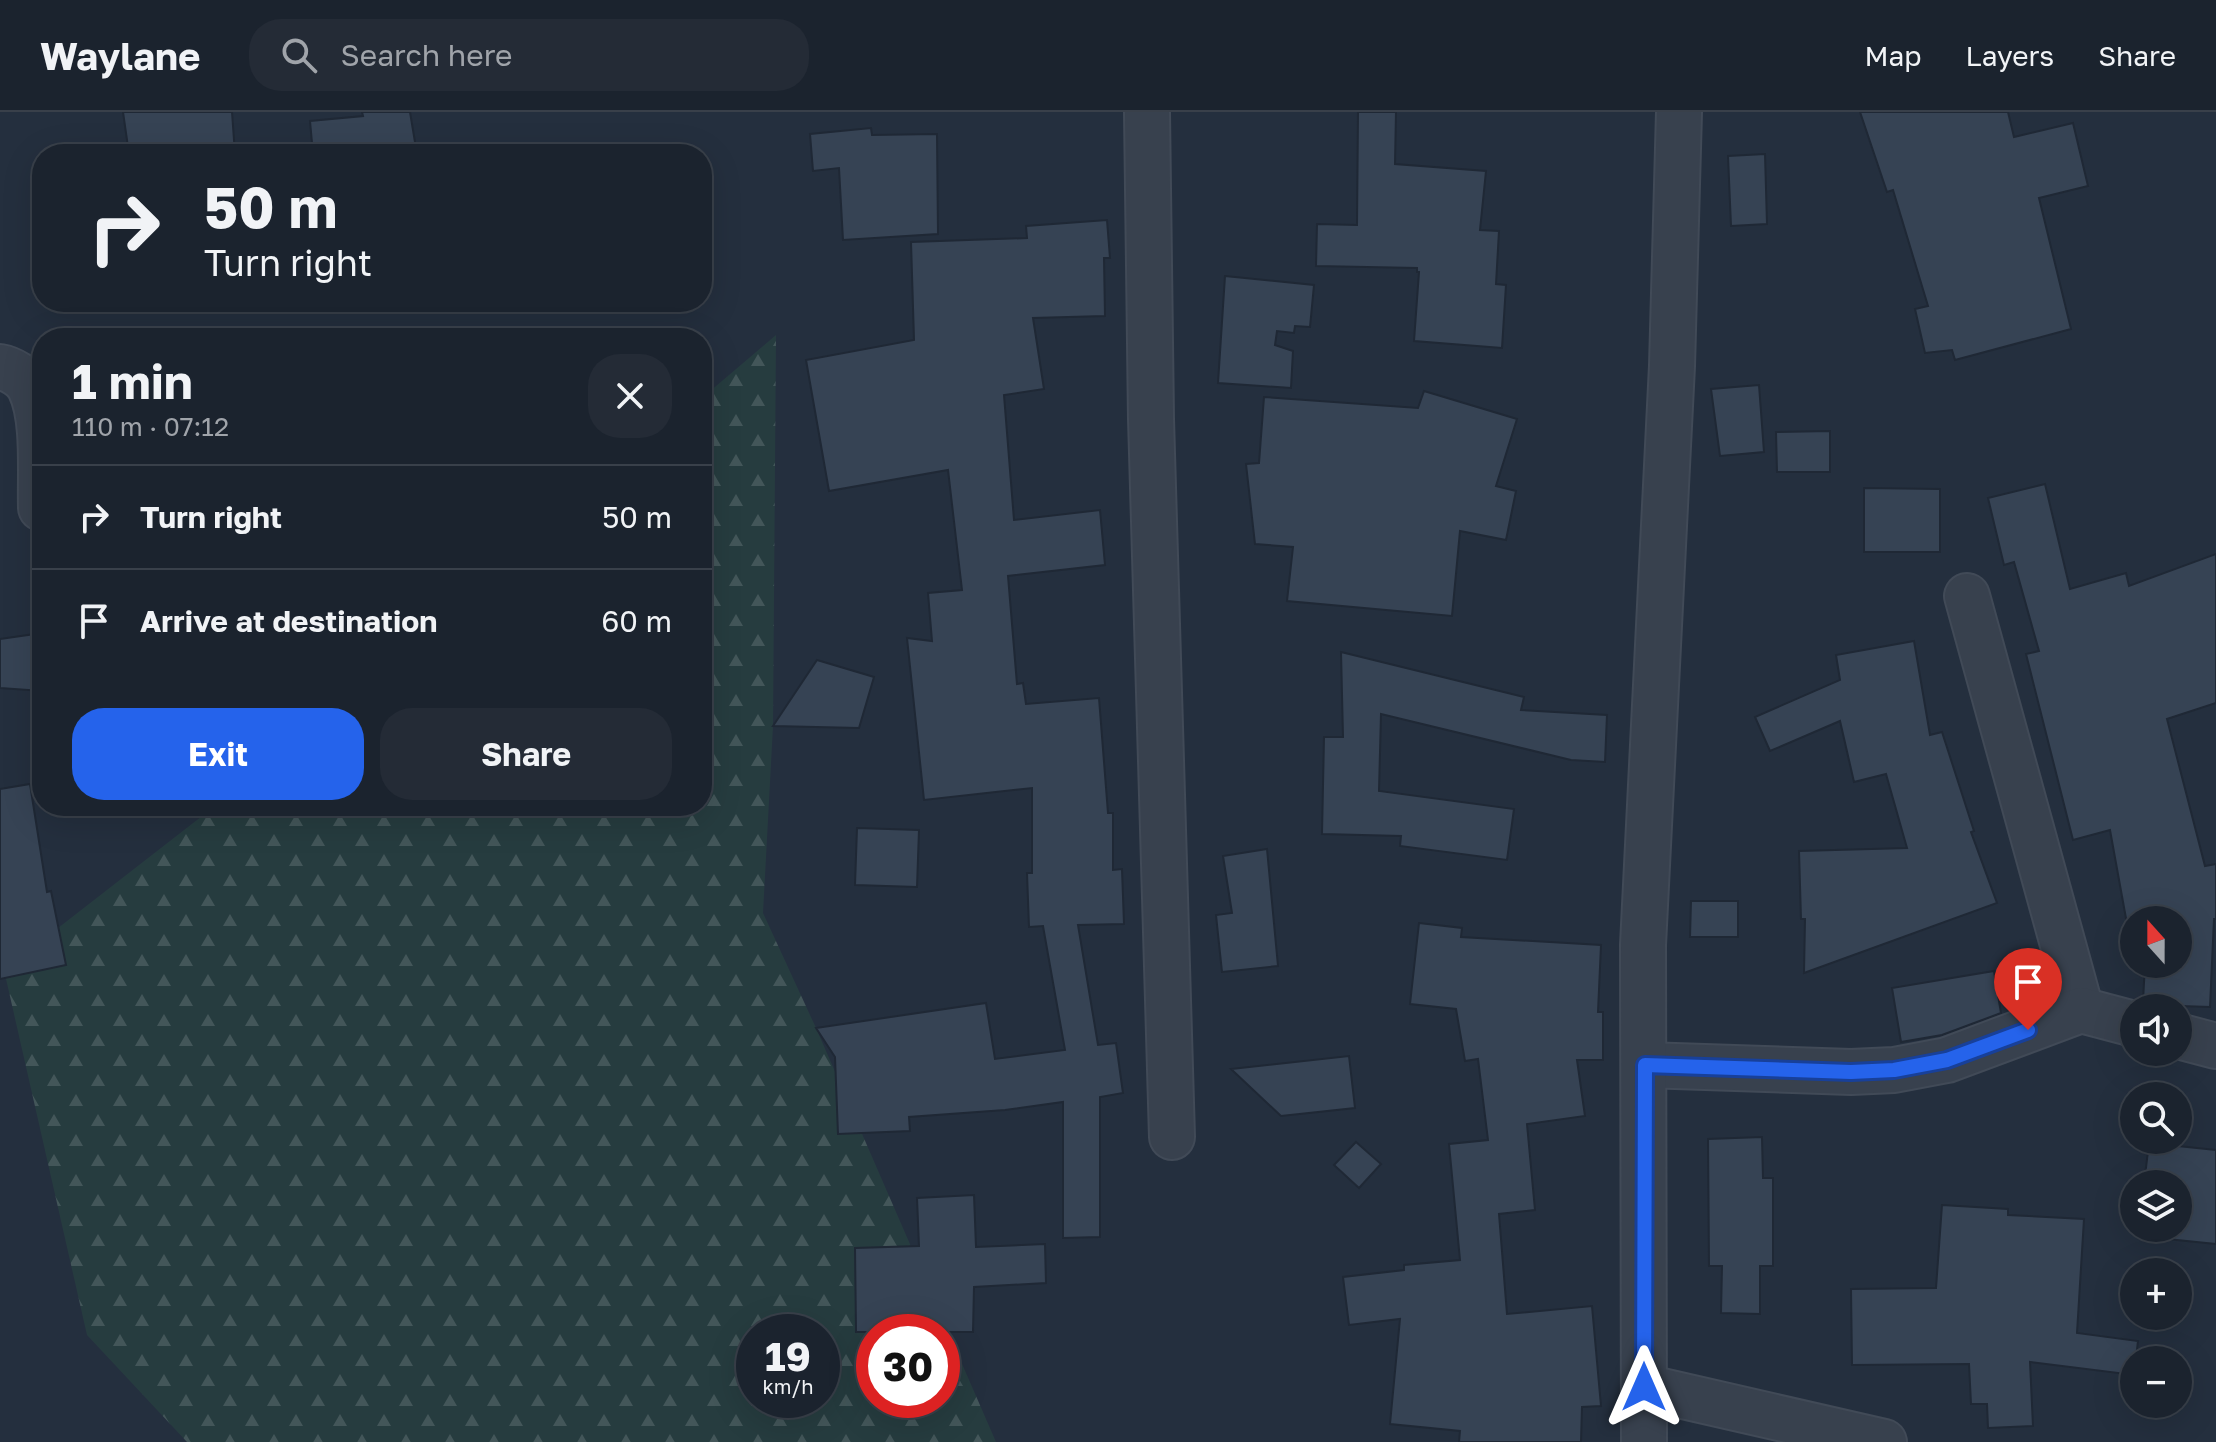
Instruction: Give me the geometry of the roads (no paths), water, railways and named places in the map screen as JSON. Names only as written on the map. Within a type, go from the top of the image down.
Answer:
[{"type":"street","points":[[1147,112],[1151,419],[1172,1137]]},
{"type":"street","points":[[1644,1442],[1643,945],[1672,366],[1679,112]]},
{"type":"street","points":[[0,367],[11,369],[30,386],[32,394]]},
{"type":"street","points":[[1967,596],[2081,1010]]},
{"type":"street","points":[[1645,1065],[1851,1072],[1894,1070],[1947,1060],[2081,1010],[2120,1020]]},
{"type":"street","points":[[2192,1040],[2216,1046]]},
{"type":"street","points":[[1644,1387],[1884,1442]]}]
